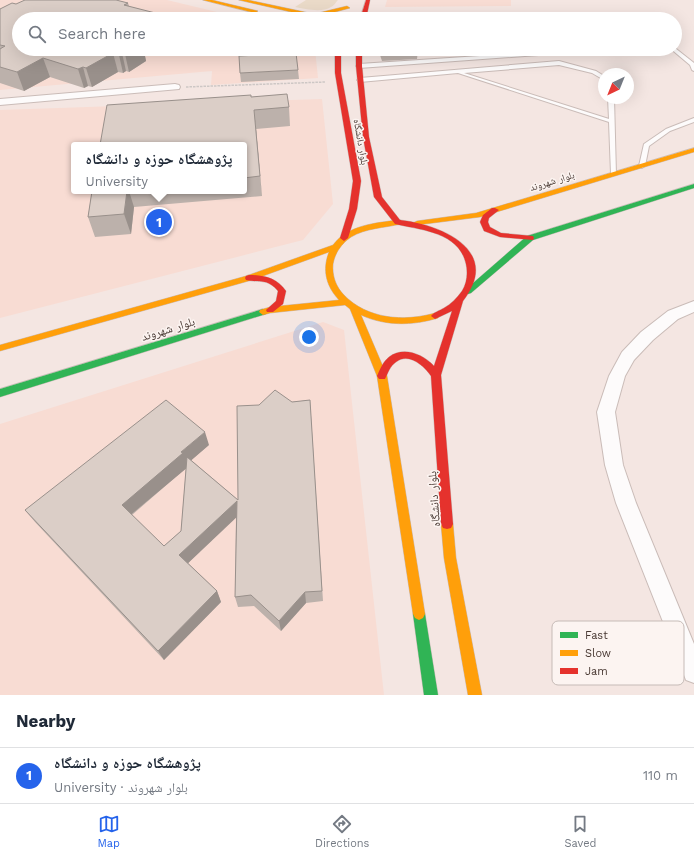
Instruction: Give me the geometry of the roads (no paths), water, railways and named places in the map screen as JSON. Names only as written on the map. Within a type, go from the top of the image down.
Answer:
[{"type":"main road","points":[[205,0],[258,12]]},
{"type":"main road","points":[[241,0],[294,12]]},
{"type":"main road","points":[[358,12],[367,2]]},
{"type":"main road","points":[[365,12],[367,2]]},
{"type":"main road","points":[[333,12],[349,4]]},
{"type":"main road","points":[[333,56],[339,77]]},
{"type":"main road","name":"بلوار دانشگاه","points":[[338,56],[339,77],[357,181],[353,209],[344,238]]},
{"type":"main road","name":"بلوار دانشگاه","points":[[358,56],[366,137],[378,197],[398,222]]},
{"type":"main road","name":"بلوار شهروند","points":[[414,224],[477,215],[694,150]]},
{"type":"main road","points":[[468,291],[472,279],[472,266],[466,254],[457,244],[445,235],[430,228],[414,224],[398,222],[368,226],[355,231],[344,238],[335,247],[329,257],[327,267],[328,278],[333,289],[349,305],[370,315],[389,320],[409,321],[428,318],[446,311],[459,302],[468,291],[530,238],[694,186]]},
{"type":"main road","points":[[495,210],[486,217],[484,222],[487,229],[500,235],[530,238]]},
{"type":"main road","points":[[0,348],[249,278],[335,247]]},
{"type":"main road","points":[[249,278],[264,277],[276,282],[282,292],[280,302],[270,310]]},
{"type":"main road","name":"بلوار دانشگاه","points":[[459,302],[436,374],[450,558],[475,695]]},
{"type":"main road","points":[[349,305],[382,376]]},
{"type":"main road","name":"بلوار شهروند","points":[[0,393],[270,310],[349,305]]},
{"type":"main road","points":[[431,695],[382,370],[394,357],[407,355],[415,356],[429,363],[436,374]]},
{"type":"street","points":[[0,102],[175,87]]},
{"type":"street","points":[[673,621],[626,503],[614,465],[606,412],[617,376],[628,356],[647,336],[673,315],[694,306]]},
{"type":"street","points":[[684,647],[694,672]]},
{"type":"lane","points":[[359,66],[504,56]]},
{"type":"lane","points":[[682,56],[692,64],[694,69]]},
{"type":"lane","points":[[360,80],[559,63],[598,74]]},
{"type":"lane","points":[[455,72],[611,121]]},
{"type":"lane","points":[[612,104],[611,121],[614,174]]},
{"type":"lane","points":[[642,166],[646,145],[668,130],[694,120]]},
{"type":"place","name":"پژوهشگاه حوزه و دانشگاه","points":[[159,222]]}]
